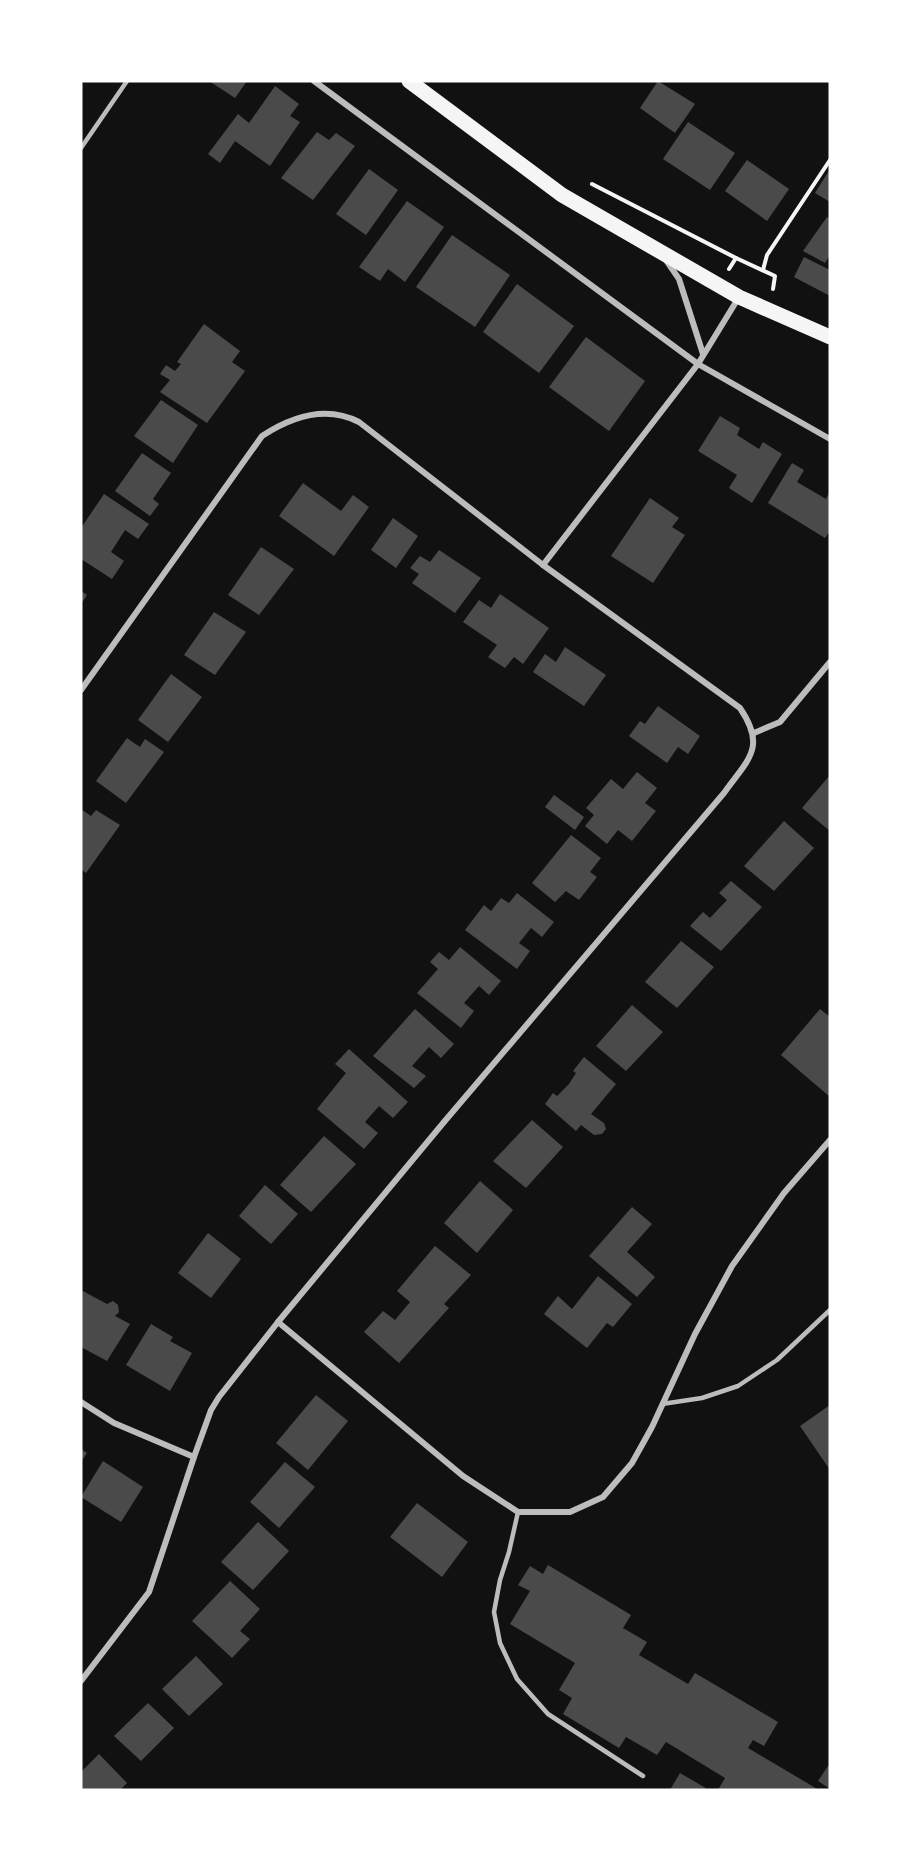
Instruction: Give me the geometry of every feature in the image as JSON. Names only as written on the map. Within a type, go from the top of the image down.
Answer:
[{"type":"main road","points":[[409,81],[562,195],[739,297],[830,338]]},
{"type":"street","points":[[314,81],[698,364],[830,439]]},
{"type":"street","points":[[663,253],[679,279],[703,354]]},
{"type":"street","points":[[543,565],[698,364],[739,297]]},
{"type":"street","points":[[81,690],[262,436],[280,424],[307,416],[344,414],[359,422],[543,565],[740,708],[753,733],[754,747],[724,793],[459,1105],[278,1322],[219,1397],[211,1410],[194,1457],[149,1592],[81,1681]]},
{"type":"street","points":[[753,733],[780,722],[830,662]]},
{"type":"street","points":[[278,1322],[463,1476],[518,1512],[570,1512],[603,1497],[632,1463],[695,1334],[732,1266],[784,1193],[830,1140]]},
{"type":"street","points":[[81,1402],[114,1423],[194,1457]]},
{"type":"lane","points":[[81,147],[127,81]]},
{"type":"lane","points":[[662,1404],[702,1398],[738,1386],[777,1360],[830,1310]]},
{"type":"lane","points":[[518,1512],[494,1612],[500,1643],[508,1661],[517,1679],[548,1714],[643,1776]]},
{"type":"path","points":[[763,270],[767,255],[830,160]]},
{"type":"path","points":[[736,258],[775,276],[770,311]]},
{"type":"building","points":[[209,81],[247,81],[235,98]]},
{"type":"building","points":[[658,81],[695,104],[675,133],[640,108]]},
{"type":"building","points":[[275,86],[299,104],[290,116],[300,122],[270,166],[235,141],[220,163],[208,154],[238,114],[249,123]]},
{"type":"building","points":[[688,122],[735,153],[710,190],[663,159]]},
{"type":"building","points":[[317,132],[329,140],[336,133],[355,146],[313,200],[281,178]]},
{"type":"building","points":[[747,160],[789,189],[767,221],[725,191]]},
{"type":"building","points":[[369,169],[398,190],[366,235],[336,214]]},
{"type":"building","points":[[830,169],[830,202],[815,193]]},
{"type":"building","points":[[407,201],[444,227],[405,282],[388,269],[380,281],[359,267]]},
{"type":"building","points":[[827,217],[830,219],[830,255],[825,263],[803,251]]},
{"type":"building","points":[[452,235],[510,275],[475,327],[416,287]]},
{"type":"building","points":[[804,257],[830,270],[830,296],[794,277]]},
{"type":"building","points":[[517,284],[574,326],[539,373],[483,332]]},
{"type":"building","points":[[204,324],[240,351],[232,362],[245,371],[207,423],[160,392],[170,380],[160,374],[166,365],[175,371],[181,364],[177,362]]},
{"type":"building","points":[[586,337],[645,381],[609,431],[549,387]]},
{"type":"building","points":[[161,400],[198,425],[173,463],[134,436]]},
{"type":"building","points":[[720,416],[740,428],[737,435],[759,449],[763,442],[782,454],[752,503],[729,488],[737,475],[698,451]]},
{"type":"building","points":[[142,453],[171,473],[153,499],[159,504],[150,516],[115,491]]},
{"type":"building","points":[[792,463],[804,470],[797,482],[826,499],[830,491],[830,531],[825,538],[768,503]]},
{"type":"building","points":[[303,483],[341,511],[353,495],[369,507],[334,556],[279,516]]},
{"type":"building","points":[[104,494],[149,524],[138,539],[125,530],[111,552],[124,561],[112,579],[81,559],[81,528]]},
{"type":"building","points":[[650,498],[679,518],[672,527],[685,535],[653,583],[611,556]]},
{"type":"building","points":[[393,518],[418,536],[396,568],[371,550]]},
{"type":"building","points":[[261,547],[294,569],[259,615],[228,595]]},
{"type":"building","points":[[439,550],[481,578],[455,613],[412,583],[419,574],[410,568],[420,556],[430,562]]},
{"type":"building","points":[[81,591],[87,595],[81,604]]},
{"type":"building","points":[[500,594],[549,628],[523,664],[514,657],[505,668],[488,657],[497,645],[463,622],[479,600],[491,608]]},
{"type":"building","points":[[214,612],[246,632],[215,675],[184,655]]},
{"type":"building","points":[[565,647],[606,675],[584,706],[533,672],[545,654],[556,662]]},
{"type":"building","points":[[171,674],[202,697],[168,742],[138,720]]},
{"type":"building","points":[[658,706],[700,736],[688,754],[678,747],[667,763],[629,736],[640,721],[645,724]]},
{"type":"building","points":[[127,738],[140,747],[145,739],[164,752],[126,803],[96,781]]},
{"type":"building","points":[[637,772],[657,788],[645,803],[656,811],[632,841],[618,830],[607,844],[585,826],[594,815],[586,808],[611,779],[623,789]]},
{"type":"building","points":[[830,775],[830,831],[802,808]]},
{"type":"building","points":[[554,795],[584,817],[575,830],[545,807]]},
{"type":"building","points":[[81,809],[91,816],[96,810],[120,825],[86,873],[81,869]]},
{"type":"building","points":[[784,821],[814,848],[774,891],[744,866]]},
{"type":"building","points":[[571,835],[601,858],[590,872],[597,877],[579,900],[566,891],[555,902],[532,883]]},
{"type":"building","points":[[731,881],[762,907],[721,951],[690,926],[703,912],[710,918],[727,900],[719,893]]},
{"type":"building","points":[[517,893],[554,922],[542,937],[531,928],[519,943],[530,951],[517,969],[465,930],[484,905],[491,911],[501,898],[509,903]]},
{"type":"building","points":[[681,941],[714,967],[677,1008],[645,982]]},
{"type":"building","points":[[460,947],[501,981],[489,995],[479,986],[464,1003],[474,1011],[461,1028],[417,993],[438,969],[430,962],[439,952],[449,960]]},
{"type":"building","points":[[632,1005],[663,1032],[626,1071],[596,1046]]},
{"type":"building","points":[[415,1009],[454,1044],[441,1058],[429,1047],[412,1066],[426,1076],[414,1088],[373,1056]]},
{"type":"building","points":[[820,1009],[830,1017],[830,1097],[781,1055]]},
{"type":"building","points":[[349,1049],[408,1102],[393,1118],[379,1106],[365,1122],[378,1133],[364,1149],[317,1109],[346,1073],[335,1064]]},
{"type":"building","points":[[584,1057],[616,1084],[591,1114],[604,1123],[606,1129],[602,1134],[594,1135],[581,1125],[576,1131],[545,1104],[553,1093],[557,1096],[569,1084],[576,1073],[573,1071]]},
{"type":"building","points":[[532,1120],[563,1147],[526,1188],[493,1161]]},
{"type":"building","points":[[324,1136],[356,1164],[311,1212],[280,1185]]},
{"type":"building","points":[[480,1181],[513,1210],[477,1253],[444,1223]]},
{"type":"building","points":[[265,1185],[298,1214],[271,1244],[239,1216]]},
{"type":"building","points":[[632,1207],[652,1224],[627,1252],[655,1277],[637,1297],[589,1256]]},
{"type":"building","points":[[208,1233],[241,1259],[211,1298],[178,1273]]},
{"type":"building","points":[[435,1246],[471,1275],[444,1304],[449,1308],[399,1363],[364,1332],[383,1311],[395,1320],[410,1302],[397,1291]]},
{"type":"building","points":[[598,1276],[632,1304],[613,1327],[607,1323],[587,1348],[544,1314],[558,1296],[572,1309]]},
{"type":"building","points":[[81,1290],[107,1304],[113,1301],[118,1305],[119,1312],[115,1316],[130,1324],[107,1361],[81,1347]]},
{"type":"building","points":[[151,1324],[173,1337],[170,1341],[192,1353],[170,1391],[126,1365]]},
{"type":"building","points":[[316,1395],[348,1421],[308,1470],[276,1443]]},
{"type":"building","points":[[830,1405],[830,1470],[800,1426]]},
{"type":"building","points":[[81,1449],[87,1453],[81,1462]]},
{"type":"building","points":[[103,1461],[143,1487],[121,1522],[81,1497]]},
{"type":"building","points":[[285,1462],[315,1487],[279,1528],[250,1502]]},
{"type":"building","points":[[417,1503],[468,1542],[442,1577],[390,1537]]},
{"type":"building","points":[[258,1522],[289,1551],[253,1590],[221,1562]]},
{"type":"building","points":[[548,1565],[631,1615],[623,1628],[647,1642],[639,1655],[688,1684],[695,1673],[778,1722],[764,1746],[753,1740],[748,1748],[819,1790],[718,1790],[725,1778],[666,1742],[657,1755],[626,1737],[619,1748],[563,1714],[572,1698],[559,1690],[575,1663],[510,1624],[530,1591],[518,1585],[530,1566],[543,1574]]},
{"type":"building","points":[[230,1581],[260,1609],[240,1631],[250,1639],[232,1658],[192,1621]]},
{"type":"building","points":[[196,1656],[223,1684],[189,1716],[162,1689]]},
{"type":"building","points":[[148,1703],[174,1728],[141,1761],[114,1736]]},
{"type":"building","points":[[99,1754],[127,1783],[120,1790],[81,1790],[81,1772]]},
{"type":"building","points":[[830,1763],[830,1789],[818,1781]]},
{"type":"building","points":[[680,1773],[709,1790],[670,1790]]}]
